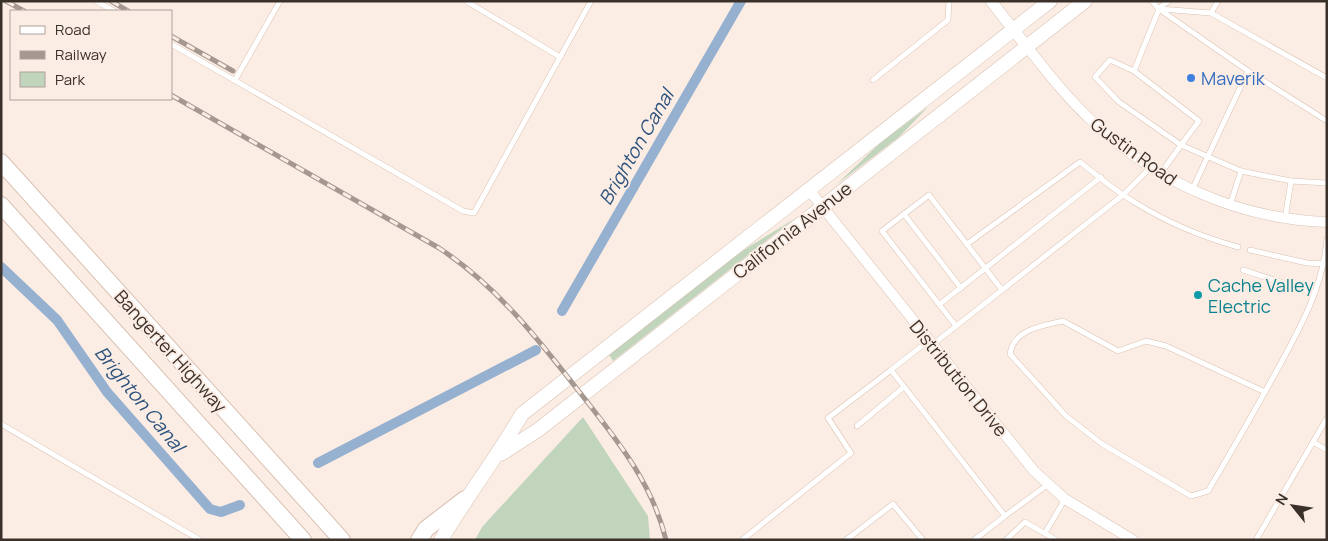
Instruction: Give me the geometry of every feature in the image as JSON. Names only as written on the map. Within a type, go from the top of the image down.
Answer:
[{"type":"highway","name":"Bangerter Highway","points":[[1,162],[338,535],[349,540]]},
{"type":"highway","name":"Bangerter Highway","points":[[1,205],[303,540]]},
{"type":"highway","points":[[419,540],[426,529],[465,499]]},
{"type":"main road","name":"California Avenue","points":[[441,540],[465,499],[498,456],[522,414],[1050,1]]},
{"type":"main road","name":"California Avenue","points":[[498,456],[538,430],[1085,1]]},
{"type":"street","points":[[991,1],[1027,47]]},
{"type":"street","name":"Gustin Road","points":[[1027,47],[1091,120],[1161,174],[1192,191],[1230,205],[1285,219],[1327,222]]},
{"type":"street","name":"Distribution Drive","points":[[809,190],[930,343],[1047,484],[1065,499],[1133,540]]},
{"type":"lane","points":[[96,1],[112,10]]},
{"type":"lane","points":[[235,80],[280,1]]},
{"type":"lane","points":[[466,1],[560,57]]},
{"type":"lane","points":[[172,45],[463,211],[474,213],[591,1]]},
{"type":"lane","points":[[873,80],[948,20],[949,1]]},
{"type":"lane","points":[[1152,1],[1159,9],[1248,71],[1327,121]]},
{"type":"lane","points":[[1134,71],[1159,9],[1169,1]]},
{"type":"lane","points":[[1211,13],[1218,1]]},
{"type":"lane","points":[[1159,9],[1211,13],[1327,78]]},
{"type":"lane","points":[[1161,174],[1181,145],[1199,121],[1134,71],[1110,60],[1095,77],[1119,102],[1181,145],[1241,171],[1291,181],[1327,183]]},
{"type":"lane","points":[[1192,191],[1248,71]]},
{"type":"lane","points":[[967,244],[1080,162],[1123,195],[1177,225],[1238,247]]},
{"type":"lane","points":[[742,540],[851,453],[828,418],[891,370],[956,326],[1123,195],[1151,167]]},
{"type":"lane","points":[[1230,205],[1241,171]]},
{"type":"lane","points":[[940,304],[1101,177]]},
{"type":"lane","points":[[1285,219],[1291,181]]},
{"type":"lane","points":[[956,326],[882,231],[929,195],[1002,290]]},
{"type":"lane","points":[[904,214],[961,288]]},
{"type":"lane","points":[[1265,392],[1166,346],[1146,341],[1118,351],[1064,321],[1024,332],[1011,345],[1010,354],[1066,416],[1102,444],[1191,496],[1208,491],[1265,392],[1307,315],[1325,264],[1327,239]]},
{"type":"lane","points":[[1250,250],[1307,263],[1325,264]]},
{"type":"lane","points":[[1243,270],[1315,293]]},
{"type":"lane","points":[[891,370],[1005,516]]},
{"type":"lane","points":[[857,426],[904,387]]},
{"type":"lane","points":[[1256,540],[1327,418]]},
{"type":"lane","points":[[1,424],[200,540]]},
{"type":"lane","points":[[1313,442],[1327,450]]},
{"type":"lane","points":[[974,540],[1047,484]]},
{"type":"lane","points":[[1045,533],[1065,499]]},
{"type":"lane","points":[[846,540],[893,504],[923,540]]},
{"type":"lane","points":[[1006,540],[1026,522],[1056,540]]},
{"type":"green space","points":[[928,107],[899,137],[836,185],[881,142]]},
{"type":"green space","points":[[794,219],[613,361],[609,355],[739,253]]},
{"type":"green space","points":[[583,417],[648,516],[650,540],[475,540],[482,527]]},
{"type":"waterway","name":"Brighton Canal","points":[[562,311],[741,1]]},
{"type":"waterway","name":"Brighton Canal","points":[[1,267],[57,320],[107,392],[210,509],[221,512],[240,505]]},
{"type":"waterway","name":"Brighton Canal","points":[[318,463],[536,350]]},
{"type":"railway","points":[[6,1],[22,10]]},
{"type":"railway","points":[[111,1],[126,10]]},
{"type":"railway","points":[[172,37],[233,71]]},
{"type":"railway","points":[[172,96],[439,248],[480,279],[516,315],[565,373],[620,445],[652,499],[666,540]]},
{"type":"place","name":"Maverik","points":[[1191,78]]},
{"type":"place","name":"Cache Valley Electric","points":[[1198,295]]}]
